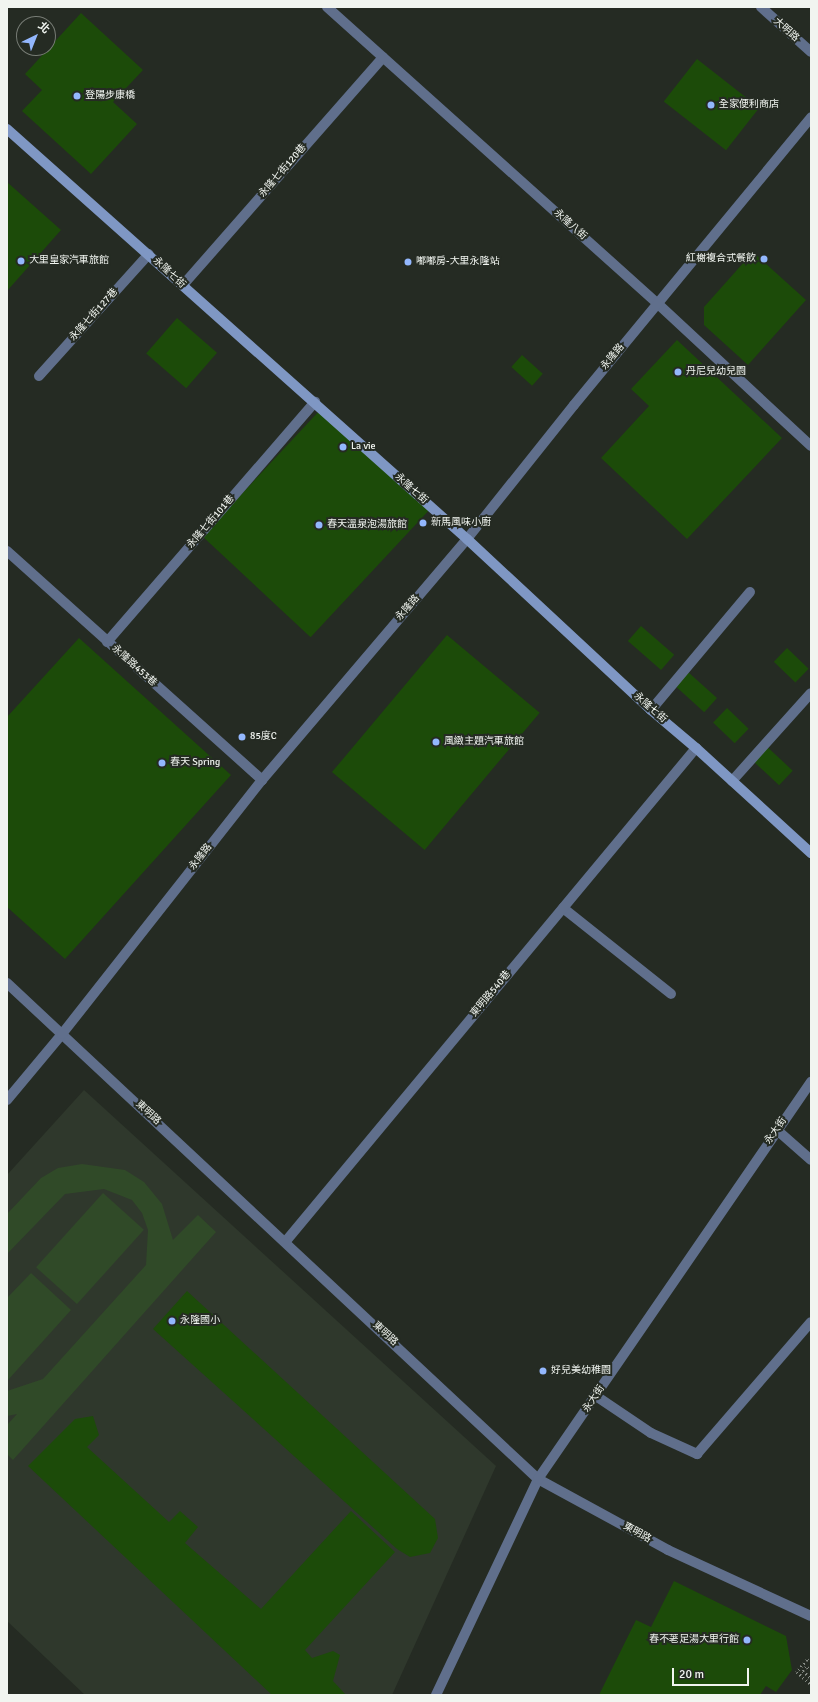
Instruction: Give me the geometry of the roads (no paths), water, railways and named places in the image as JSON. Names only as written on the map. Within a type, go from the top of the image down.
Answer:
[{"type":"street","name":"永隆八街","points":[[327,7],[658,303],[811,446]]},
{"type":"street","name":"大明路","points":[[761,7],[811,52]]},
{"type":"street","name":"永隆七街120巷","points":[[183,286],[383,56]]},
{"type":"street","name":"永隆路","points":[[7,1100],[62,1034],[262,780],[467,539],[811,117]]},
{"type":"street","name":"永隆七街","points":[[7,129],[315,402],[467,539],[651,710],[696,748],[811,853]]},
{"type":"street","name":"永隆七街127巷","points":[[39,376],[149,254]]},
{"type":"street","name":"永隆七街101巷","points":[[107,642],[315,402]]},
{"type":"street","name":"永隆路453巷","points":[[7,551],[262,780]]},
{"type":"street","points":[[651,710],[750,592]]},
{"type":"street","points":[[732,781],[811,693]]},
{"type":"street","name":"東明路540巷","points":[[286,1241],[696,748]]},
{"type":"street","points":[[563,908],[671,994]]},
{"type":"street","name":"東明路","points":[[7,982],[286,1241],[538,1479],[668,1550],[811,1616]]},
{"type":"street","name":"永大街","points":[[437,1694],[538,1479],[811,1082]]},
{"type":"street","points":[[777,1130],[811,1160]]},
{"type":"street","points":[[596,1396],[652,1433],[697,1454],[811,1322]]},
{"type":"place","name":"登陽步康橋","points":[[77,96]]},
{"type":"place","name":"全家便利商店","points":[[711,105]]},
{"type":"place","name":"紅榭複合式餐飲","points":[[764,259]]},
{"type":"place","name":"大里皇家汽車旅館","points":[[21,261]]},
{"type":"place","name":"嘟嘟房-大里永隆站","points":[[408,262]]},
{"type":"place","name":"丹尼兒幼兒園","points":[[678,372]]},
{"type":"place","name":"La vie","points":[[343,447]]},
{"type":"place","name":"新馬風味小廚","points":[[423,523]]},
{"type":"place","name":"春天溫泉泡湯旅館","points":[[319,525]]},
{"type":"place","name":"85度C","points":[[242,737]]},
{"type":"place","name":"風緻主題汽車旅館","points":[[436,742]]},
{"type":"place","name":"春天 Spring","points":[[162,763]]},
{"type":"place","name":"永隆國小","points":[[172,1321]]},
{"type":"place","name":"好兒美幼稚園","points":[[543,1371]]},
{"type":"place","name":"春不荖足湯大里行館","points":[[747,1640]]}]
